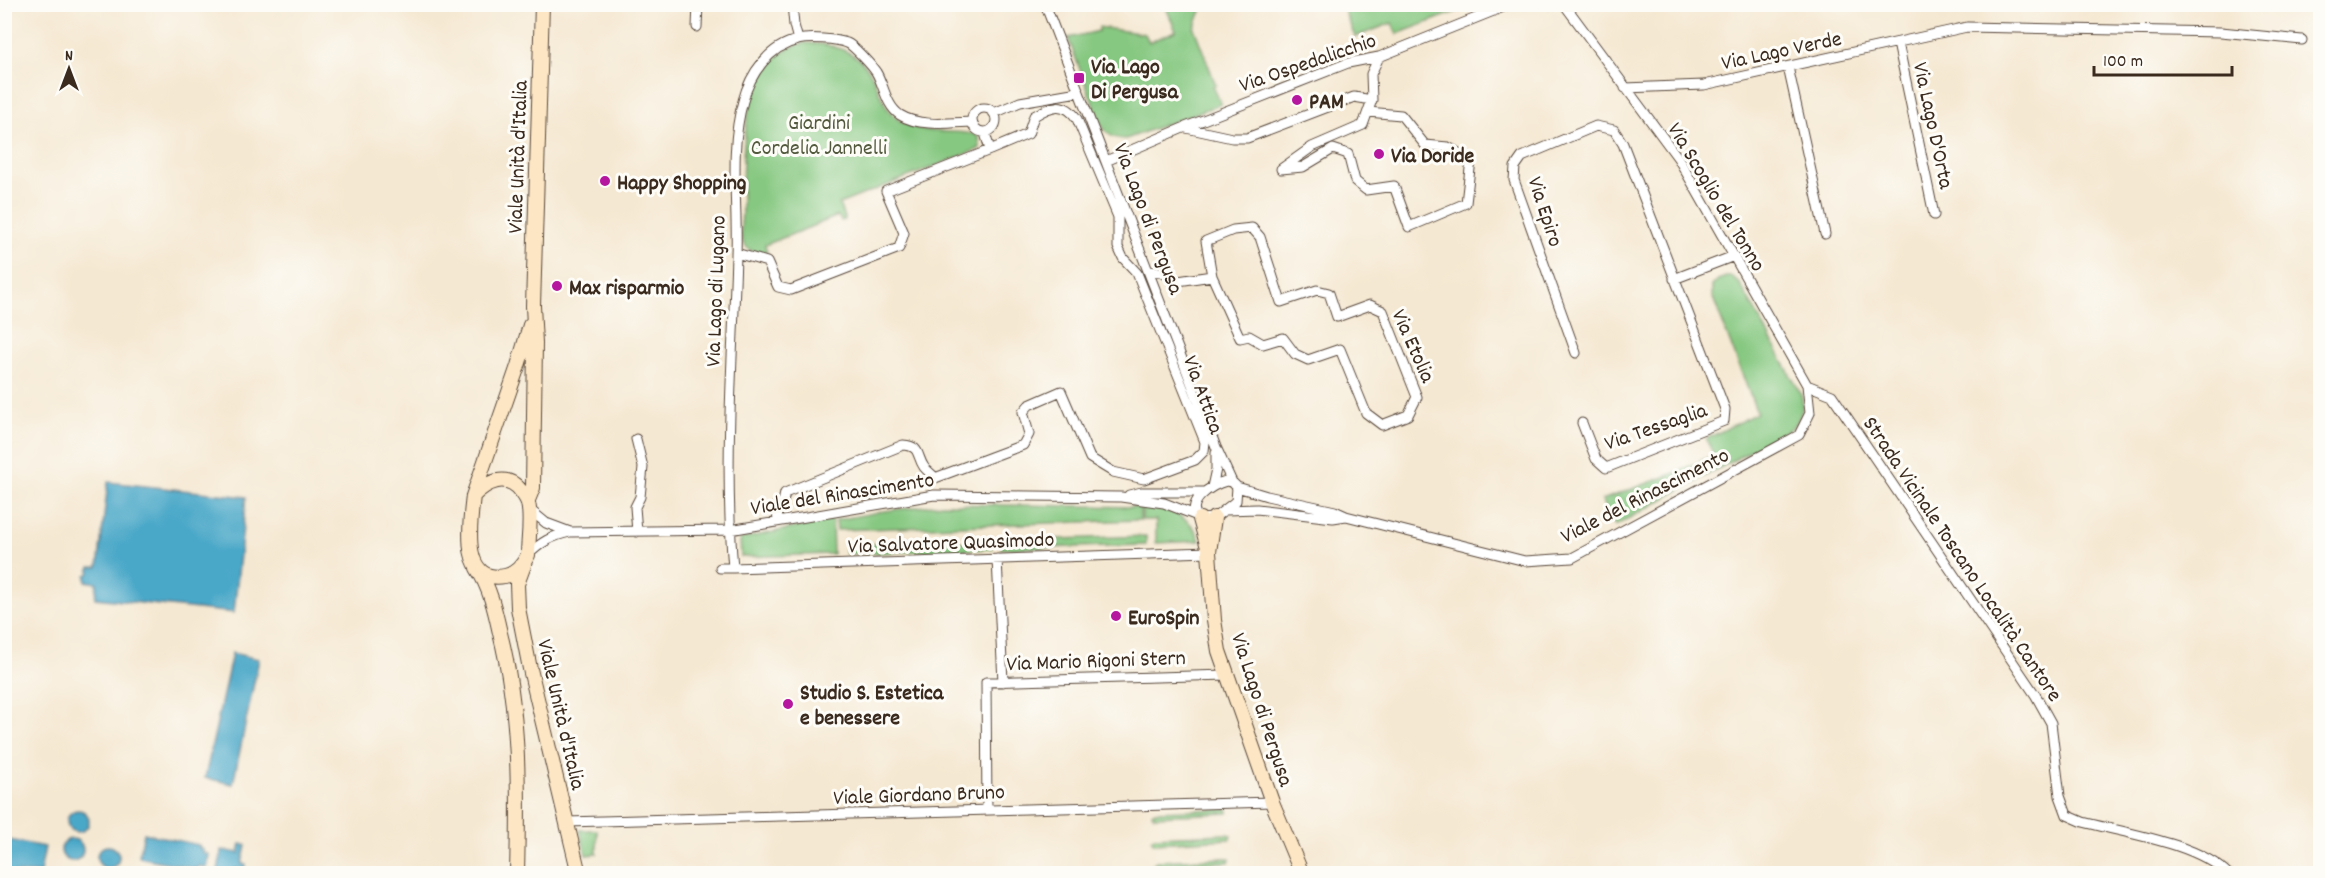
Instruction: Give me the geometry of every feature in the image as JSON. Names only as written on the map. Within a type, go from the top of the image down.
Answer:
[{"type":"main road","name":"Viale Unità d'Italia","points":[[542,4],[533,312],[532,488],[528,505],[526,559],[517,585],[518,608],[530,669],[579,873]]},
{"type":"main road","name":"Viale Unità d'Italia","points":[[517,873],[518,754],[509,671],[494,607],[484,580],[476,567],[470,546],[473,496],[518,366],[533,312]]},
{"type":"main road","points":[[473,496],[483,486],[496,480],[508,481],[519,488],[528,505]]},
{"type":"main road","name":"Via Lago di Pergusa","points":[[1208,516],[1218,651],[1272,802],[1302,873]]},
{"type":"main road","points":[[476,567],[496,578],[513,575],[526,559]]},
{"type":"street","points":[[697,27],[698,4]]},
{"type":"street","points":[[792,4],[798,40]]},
{"type":"street","name":"Via Lago di Pergusa","points":[[1045,4],[1216,447],[1234,485]]},
{"type":"street","name":"Via Ospedalicchio","points":[[1106,161],[1348,63],[1379,57],[1511,4]]},
{"type":"street","name":"Via Scoglio del Tonno","points":[[1564,4],[1678,158],[1807,385]]},
{"type":"street","name":"Via Lago Verde","points":[[1625,88],[1704,85],[1967,27],[2222,32],[2302,40]]},
{"type":"street","name":"Via Lago di Lugano","points":[[729,530],[736,253],[736,144],[743,100],[760,63],[781,47],[798,40],[816,39],[849,44],[876,72],[897,113],[911,121],[971,123]]},
{"type":"street","name":"Via Lago D'Orta","points":[[1898,43],[1934,215]]},
{"type":"street","points":[[1368,112],[1401,115],[1425,145],[1448,147],[1471,160],[1466,202],[1409,226],[1394,186],[1366,190],[1355,181],[1348,154],[1333,149],[1303,167],[1281,169],[1312,147],[1363,125],[1372,100],[1371,74],[1379,57]]},
{"type":"street","points":[[1788,67],[1825,234]]},
{"type":"street","points":[[994,113],[1020,102],[1078,92]]},
{"type":"street","points":[[1183,128],[1232,138],[1247,138],[1354,97],[1372,100]]},
{"type":"street","points":[[736,253],[767,262],[778,287],[791,290],[899,248],[904,232],[886,191],[1028,134],[1034,116],[1047,108],[1061,106],[1071,110],[1077,119],[1118,217],[1118,247],[1137,242]]},
{"type":"street","points":[[987,108],[994,113],[995,125],[986,133],[975,129],[971,123],[973,114],[979,109],[987,108]]},
{"type":"street","name":"Via Epiro","points":[[1576,353],[1514,180],[1515,167],[1522,157],[1596,126],[1614,130],[1623,144],[1674,279]]},
{"type":"street","points":[[986,133],[990,150]]},
{"type":"street","name":"Via Etolia","points":[[1252,228],[1260,237],[1281,302],[1317,290],[1329,293],[1337,317],[1370,304],[1383,311],[1417,397],[1408,415],[1382,426],[1366,413],[1340,349],[1308,360],[1295,354],[1283,338],[1263,344],[1249,336],[1240,338],[1212,276],[1206,241],[1233,230],[1252,228]]},
{"type":"street","name":"Via Attica","points":[[778,520],[776,506],[783,502],[785,493],[903,445],[912,446],[918,452],[924,467],[935,478],[1023,445],[1029,434],[1023,412],[1029,405],[1061,391],[1090,458],[1113,472],[1144,479],[1195,460],[1204,452],[1205,442],[1137,273],[1123,258],[1118,247]]},
{"type":"street","points":[[1674,279],[1734,256]]},
{"type":"street","points":[[1148,271],[1161,272],[1178,281],[1212,276]]},
{"type":"street","name":"Via Tessaglia","points":[[1582,423],[1596,459],[1606,468],[1724,422],[1725,409],[1674,279]]},
{"type":"street","name":"Viale del Rinascimento","points":[[1234,485],[1266,496],[1335,511],[1346,516],[1525,561],[1572,558],[1799,435],[1810,413],[1807,385]]},
{"type":"street","name":"Strada Vicinale Toscano Località Cantore","points":[[1807,385],[1832,395],[2036,696],[2051,723],[2060,796],[2067,815],[2083,822],[2186,848],[2228,873]]},
{"type":"street","points":[[636,439],[643,467],[640,497],[635,507],[637,532]]},
{"type":"street","points":[[1209,490],[1216,469],[1216,447]]},
{"type":"street","points":[[1121,497],[1164,503],[1208,516],[1236,501],[1234,485],[1219,483],[1195,504],[1208,516]]},
{"type":"street","points":[[1121,497],[1142,492],[1209,490]]},
{"type":"street","name":"Viale del Rinascimento","points":[[526,559],[539,544],[553,536],[570,532],[729,530],[934,495],[1121,497]]},
{"type":"street","name":"Viale del Rinascimento","points":[[528,505],[546,523],[570,532]]},
{"type":"street","name":"Viale del Rinascimento","points":[[1208,516],[1257,509],[1333,518],[1346,516]]},
{"type":"street","points":[[729,530],[733,568]]},
{"type":"street","name":"Via Salvatore Quasìmodo","points":[[720,568],[1209,552]]},
{"type":"street","points":[[997,559],[1003,682]]},
{"type":"street","name":"Via Mario Rigoni Stern","points":[[987,810],[986,682],[1227,675]]},
{"type":"street","name":"Viale Giordano Bruno","points":[[567,822],[1272,802]]},
{"type":"green space","points":[[1165,5],[1207,5],[1203,6],[1194,28],[1221,104],[1126,139],[1113,137],[1107,133],[1100,122],[1068,38],[1099,31],[1099,27],[1145,34],[1149,42],[1176,31]]},
{"type":"green space","points":[[1342,5],[1474,5],[1397,34],[1392,23],[1355,37]]},
{"type":"green space","name":"Giardini Cordelia Jannelli","points":[[805,43],[833,46],[858,58],[870,72],[890,112],[902,122],[919,129],[974,134],[979,138],[980,147],[839,204],[845,220],[841,221],[838,216],[765,245],[767,252],[756,252],[745,245],[741,231],[744,140],[750,105],[761,74],[769,63],[786,50]]},
{"type":"green space","points":[[1732,277],[1739,282],[1801,394],[1801,414],[1788,430],[1615,526],[1602,500],[1670,475],[1714,455],[1706,439],[1757,413],[1712,295],[1712,286],[1718,280]]},
{"type":"green space","points":[[942,504],[1140,507],[1140,520],[837,530],[836,520]]},
{"type":"green space","points":[[1142,508],[1169,512],[1185,519],[1200,541],[1156,543],[1156,520],[1142,520]]},
{"type":"green space","points":[[832,520],[833,554],[741,557],[740,539]]},
{"type":"green space","points":[[1146,536],[1146,545],[1001,549],[1001,541]]},
{"type":"green space","points":[[991,541],[992,549],[846,554],[846,545]]},
{"type":"green space","points":[[1226,809],[1228,813],[1154,816],[1152,813],[1155,811]]},
{"type":"green space","points":[[580,830],[597,830],[597,854],[586,855]]},
{"type":"green space","points":[[1231,835],[1230,839],[1154,843],[1151,839],[1154,837]]},
{"type":"green space","points":[[1230,859],[1229,862],[1153,864],[1156,861]]},
{"type":"water","points":[[108,482],[246,497],[234,613],[95,598],[97,583],[86,581],[86,575],[89,574],[90,567],[98,567]]},
{"type":"water","points":[[232,653],[259,659],[233,784],[205,778]]},
{"type":"water","points":[[78,810],[86,813],[89,821],[86,829],[78,832],[70,829],[67,821],[70,813]]},
{"type":"water","points":[[144,833],[199,845],[203,853],[209,854],[207,868],[199,866],[198,869],[139,856]]},
{"type":"water","points":[[4,839],[45,847],[40,873],[5,873]]},
{"type":"water","points":[[72,839],[80,842],[83,850],[80,858],[72,861],[64,858],[61,850],[64,842]]},
{"type":"water","points":[[241,844],[246,845],[242,864],[246,865],[245,870],[237,868],[235,874],[218,870],[222,850],[239,853]]},
{"type":"water","points":[[108,846],[116,849],[119,857],[116,865],[108,868],[100,865],[97,857],[100,849]]},
{"type":"place","name":"Via Lago Di Pergusa","points":[[1079,78]]},
{"type":"place","name":"PAM","points":[[1297,100]]},
{"type":"place","name":"Via Doride","points":[[1379,154]]},
{"type":"place","name":"Happy Shopping","points":[[605,181]]},
{"type":"place","name":"Max risparmio","points":[[557,286]]},
{"type":"place","name":"EuroSpin","points":[[1116,616]]},
{"type":"place","name":"Studio S. Estetica e benessere","points":[[788,704]]}]
